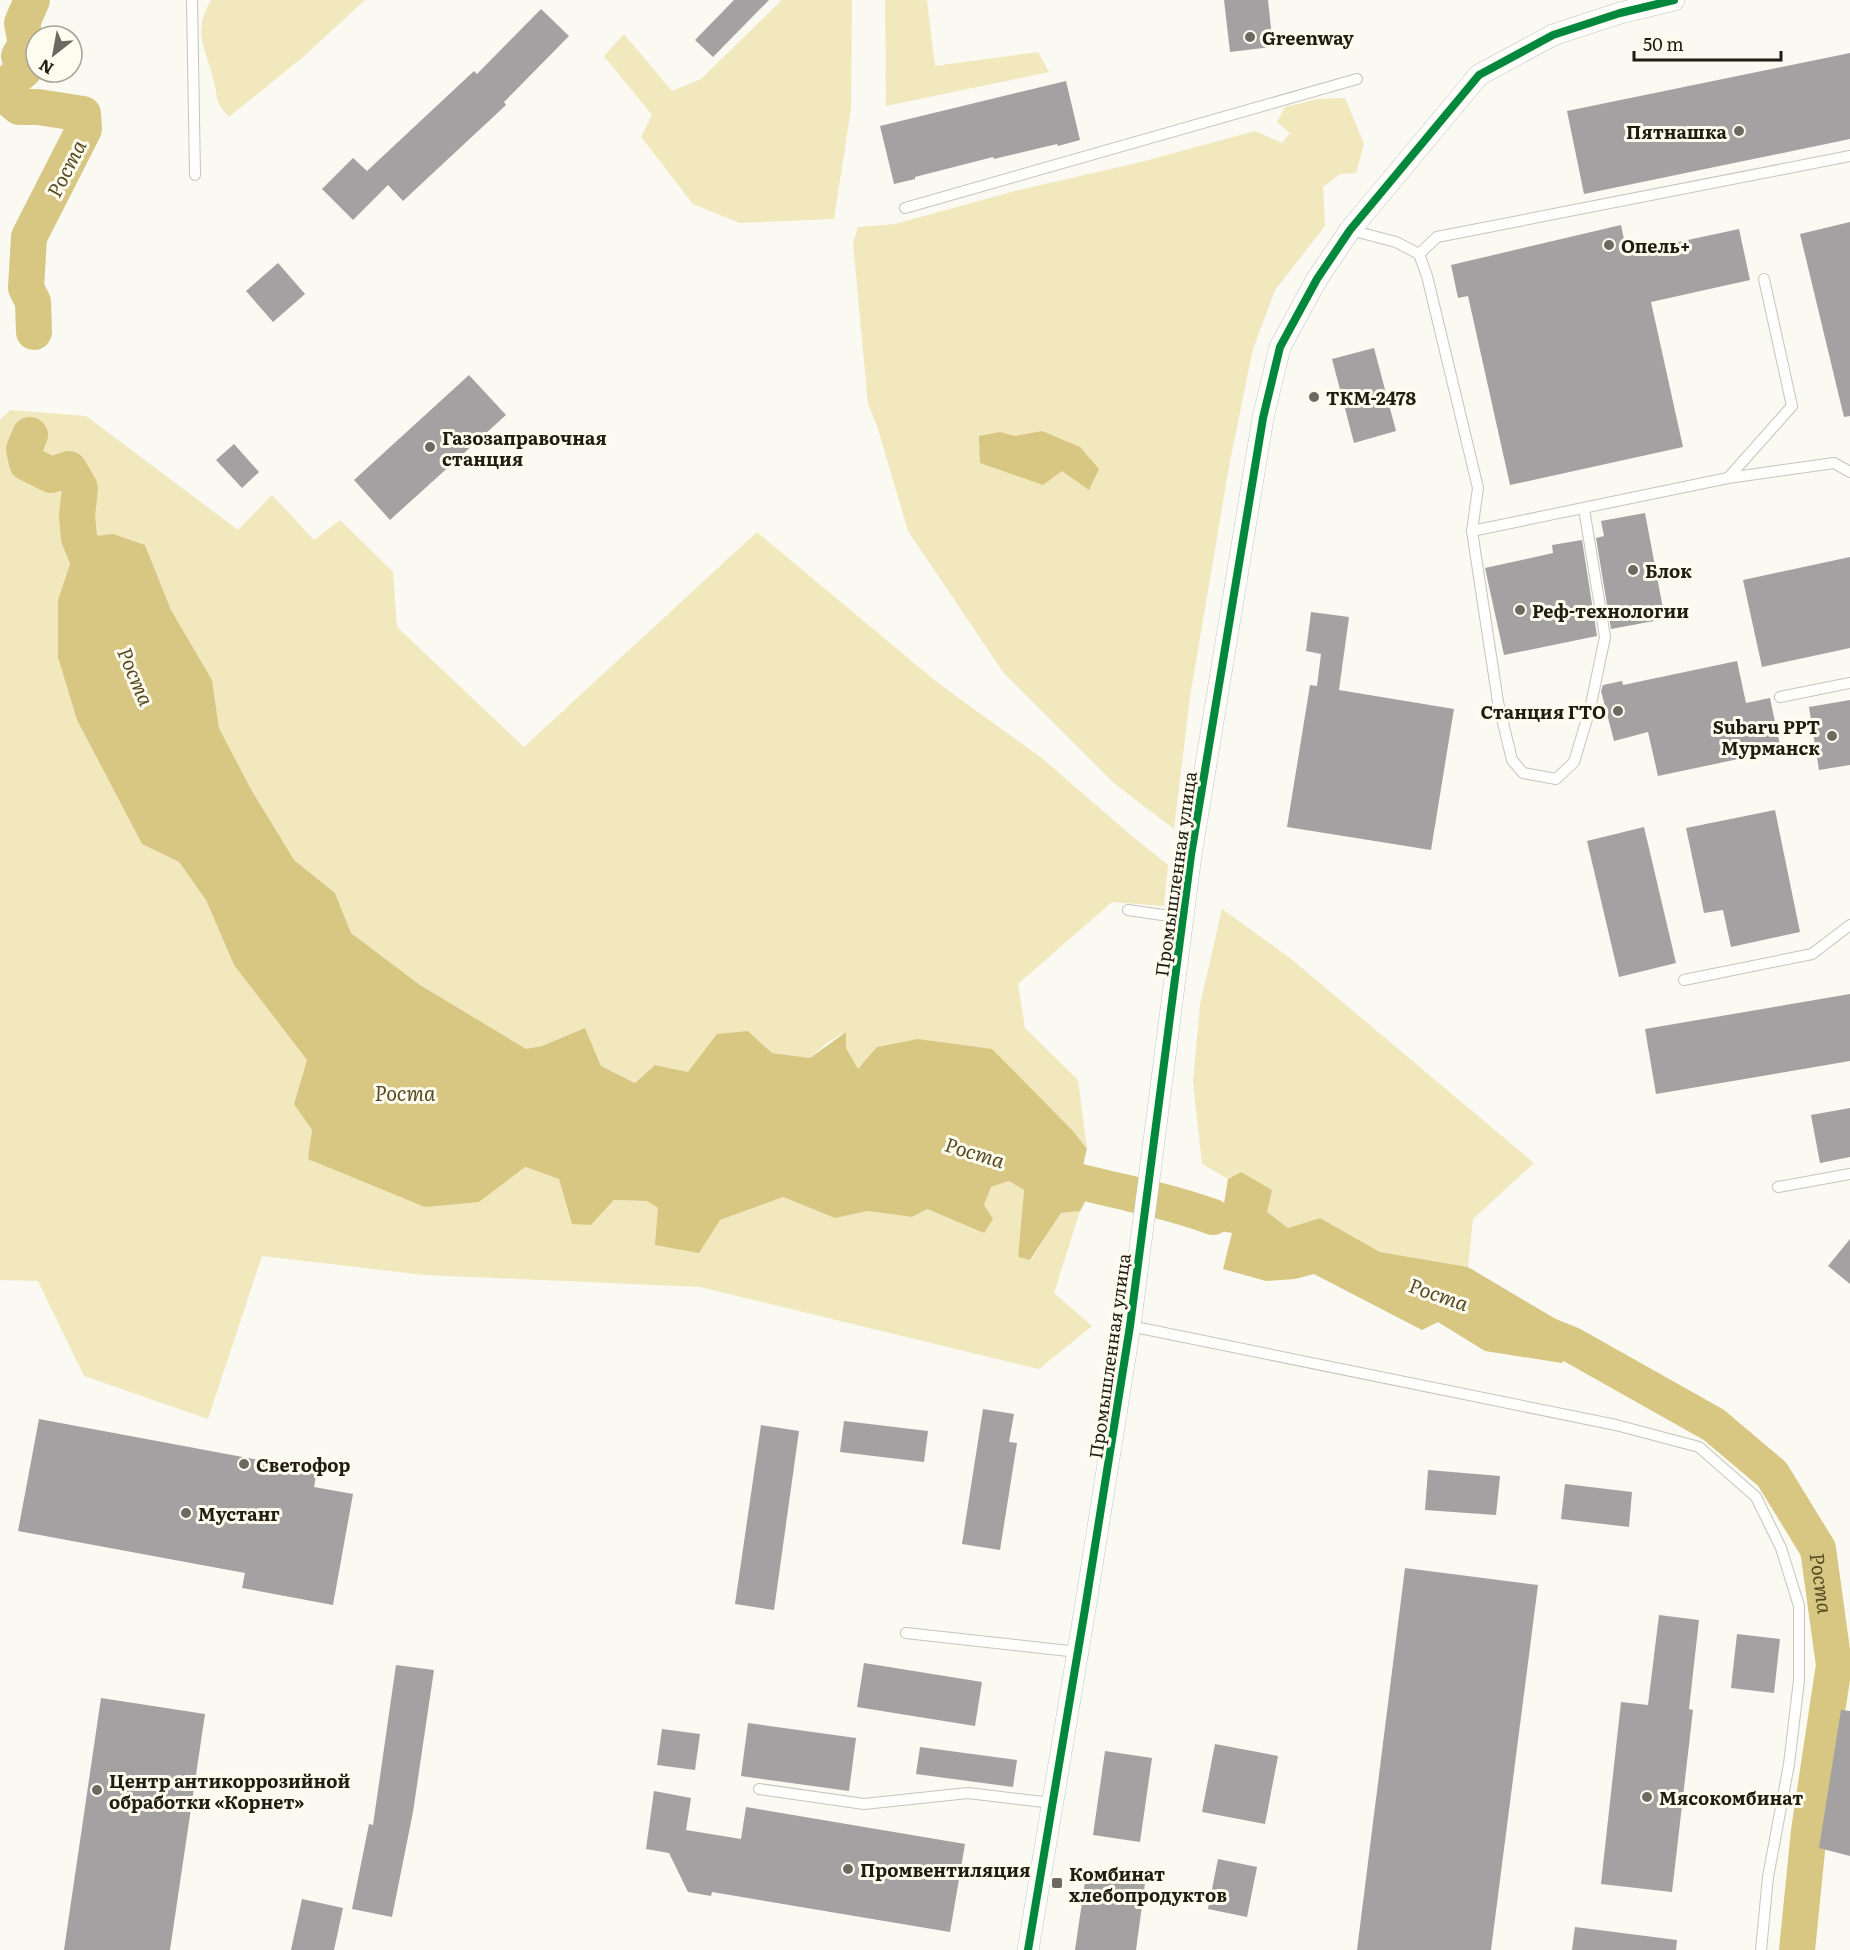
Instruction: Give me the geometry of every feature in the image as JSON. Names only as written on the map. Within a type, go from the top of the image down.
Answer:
[{"type":"street","name":"Промышленная улица","points":[[1028,1950],[1130,1326],[1183,918],[1263,418],[1280,347],[1317,279],[1350,230],[1479,75],[1553,35],[1620,13],[1674,0]]},
{"type":"lane","points":[[192,0],[195,175]]},
{"type":"lane","points":[[905,208],[1357,79]]},
{"type":"lane","points":[[1419,254],[1437,237],[1850,156]]},
{"type":"lane","points":[[1350,230],[1396,242],[1419,254],[1427,276],[1478,488],[1472,531],[1497,702],[1512,760],[1523,773],[1556,779],[1574,762],[1590,708],[1605,637],[1584,509]]},
{"type":"lane","points":[[1728,478],[1792,406],[1764,279]]},
{"type":"lane","points":[[1472,531],[1728,478],[1834,463],[1850,471]]},
{"type":"lane","points":[[1780,697],[1850,683]]},
{"type":"lane","points":[[1128,910],[1183,918]]},
{"type":"lane","points":[[1684,980],[1812,954],[1850,926]]},
{"type":"lane","points":[[1778,1187],[1850,1174]]},
{"type":"lane","points":[[1130,1326],[1616,1425],[1699,1447],[1756,1497],[1781,1548],[1799,1606],[1799,1680],[1789,1764],[1768,1877],[1761,1950]]},
{"type":"lane","points":[[906,1632],[1078,1652]]},
{"type":"lane","points":[[759,1790],[864,1804],[968,1793],[1052,1803]]},
{"type":"shaded area","points":[[211,0],[365,0],[303,57],[229,117],[218,102],[202,40],[202,22]]},
{"type":"shaded area","points":[[782,0],[852,0],[851,109],[834,219],[740,223],[693,204],[641,137],[652,115],[604,56],[624,34],[672,91],[701,79]]},
{"type":"shaded area","points":[[885,0],[927,0],[935,66],[1038,52],[1049,72],[886,106]]},
{"type":"shaded area","points":[[1345,98],[1364,144],[1356,173],[1340,174],[1323,187],[1325,226],[1275,290],[1253,349],[1230,461],[1190,697],[1174,829],[1115,784],[1003,672],[908,531],[877,426],[868,404],[853,243],[858,227],[895,224],[1015,191],[1141,162],[1255,131],[1282,143],[1290,133],[1277,122],[1285,107],[1318,99]]},
{"type":"shaded area","points":[[10,410],[86,416],[238,530],[272,495],[314,540],[340,520],[393,572],[397,627],[524,747],[757,532],[938,683],[1043,759],[1168,865],[1164,906],[1112,902],[1018,984],[1025,1028],[1078,1080],[1087,1149],[1074,1132],[991,1049],[858,1069],[846,1048],[845,1032],[827,1043],[810,1058],[772,1053],[748,1031],[688,1072],[656,1065],[635,1083],[601,1066],[585,1028],[542,1046],[526,1050],[420,985],[351,933],[335,893],[294,861],[252,791],[219,728],[212,680],[171,610],[145,545],[77,720],[142,844],[179,862],[206,900],[234,965],[307,1060],[294,1104],[312,1130],[479,1202],[524,1167],[559,1179],[591,1225],[614,1200],[647,1201],[658,1208],[720,1220],[783,1197],[835,1218],[868,1211],[912,1217],[926,1209],[984,1233],[984,1205],[991,1187],[1009,1181],[1024,1190],[1018,1257],[1031,1260],[1061,1213],[1080,1211],[1054,1293],[1092,1326],[1039,1369],[700,1287],[425,1275],[262,1256],[208,1419],[84,1376],[38,1281],[0,1280],[0,420]]},
{"type":"shaded area","points":[[1222,909],[1290,958],[1534,1163],[1473,1219],[1468,1267],[1380,1252],[1320,1218],[1288,1228],[1267,1212],[1241,1172],[1228,1179],[1202,1164],[1193,1082],[1200,1005]]},
{"type":"water","points":[[1042,431],[1080,447],[1099,469],[1089,490],[1062,471],[1043,485],[980,463],[979,436],[1000,432],[1015,436]]},
{"type":"water","name":"Роста","points":[[113,534],[145,545],[171,610],[212,680],[219,728],[252,791],[294,860],[335,893],[351,933],[420,985],[526,1049],[542,1046],[585,1028],[601,1066],[635,1083],[655,1065],[688,1072],[717,1034],[748,1031],[772,1053],[810,1058],[846,1032],[846,1048],[858,1069],[877,1047],[918,1039],[992,1049],[1074,1132],[1087,1149],[1082,1174],[1086,1200],[1080,1211],[1061,1213],[1030,1260],[1018,1257],[1024,1190],[1009,1181],[991,1187],[984,1205],[993,1219],[984,1233],[927,1209],[912,1217],[868,1211],[835,1218],[783,1197],[720,1220],[699,1253],[655,1245],[658,1208],[647,1201],[614,1200],[591,1225],[572,1224],[559,1179],[525,1167],[479,1202],[425,1207],[308,1159],[312,1130],[294,1104],[307,1060],[234,965],[206,900],[179,862],[142,844],[77,720],[58,657],[58,600],[79,538]]},
{"type":"water","name":"Роста","points":[[1241,1172],[1272,1190],[1267,1212],[1288,1228],[1320,1218],[1380,1252],[1468,1267],[1554,1318],[1572,1345],[1562,1363],[1485,1351],[1438,1322],[1422,1330],[1314,1274],[1295,1279],[1266,1281],[1223,1269],[1232,1233],[1204,1228],[1164,1211],[1168,1200],[1224,1204],[1228,1179]]},
{"type":"building","points":[[734,0],[769,0],[713,57],[695,40]]},
{"type":"building","points":[[1224,0],[1268,0],[1273,47],[1230,52]]},
{"type":"building","points":[[541,9],[569,36],[504,102],[506,105],[403,201],[388,185],[353,220],[322,189],[353,158],[367,171],[474,71],[477,74]]},
{"type":"building","points":[[1850,53],[1850,139],[1584,194],[1567,111]]},
{"type":"building","points":[[1066,81],[1080,140],[994,159],[993,157],[894,184],[880,126]]},
{"type":"building","points":[[1850,222],[1850,416],[1844,417],[1800,234]]},
{"type":"building","points":[[1621,225],[1627,253],[1739,229],[1750,280],[1651,302],[1683,447],[1510,485],[1468,296],[1458,298],[1451,265]]},
{"type":"building","points":[[278,263],[305,294],[273,322],[246,291]]},
{"type":"building","points":[[1374,348],[1396,431],[1354,443],[1332,359]]},
{"type":"building","name":"Газозаправочная станция","points":[[469,375],[506,415],[390,520],[354,480]]},
{"type":"building","points":[[234,444],[259,472],[242,488],[216,460]]},
{"type":"building","name":"Блок","points":[[1645,513],[1665,619],[1611,629],[1596,538],[1604,536],[1601,521]]},
{"type":"building","points":[[1582,540],[1597,636],[1504,655],[1485,568],[1553,553],[1552,545]]},
{"type":"building","points":[[1850,557],[1850,648],[1762,667],[1743,580]]},
{"type":"building","points":[[1311,612],[1349,617],[1339,690],[1454,709],[1431,850],[1287,827],[1310,685],[1317,686],[1321,654],[1306,651]]},
{"type":"building","points":[[1737,661],[1746,703],[1770,698],[1781,750],[1658,776],[1648,732],[1614,741],[1601,691],[1603,685],[1622,681],[1623,685]]},
{"type":"building","name":"Subaru РРТ Мурманск","points":[[1850,700],[1850,765],[1819,770],[1809,707]]},
{"type":"building","points":[[1775,810],[1800,932],[1731,947],[1723,910],[1704,913],[1686,828]]},
{"type":"building","points":[[1644,827],[1676,963],[1619,977],[1587,841]]},
{"type":"building","points":[[1850,994],[1850,1061],[1656,1094],[1645,1029]]},
{"type":"building","points":[[1850,1108],[1850,1157],[1820,1163],[1811,1115]]},
{"type":"building","points":[[1850,1239],[1850,1284],[1828,1266]]},
{"type":"building","points":[[983,1409],[1014,1414],[1009,1442],[1017,1443],[1000,1550],[962,1544]]},
{"type":"building","name":"Мустанг","points":[[39,1419],[317,1471],[314,1487],[353,1494],[333,1605],[242,1588],[245,1573],[18,1531]]},
{"type":"building","points":[[844,1421],[928,1431],[924,1462],[840,1452]]},
{"type":"building","points":[[761,1425],[799,1431],[774,1610],[735,1604]]},
{"type":"building","points":[[1428,1470],[1500,1476],[1496,1515],[1425,1510]]},
{"type":"building","points":[[1565,1484],[1632,1492],[1629,1527],[1561,1519]]},
{"type":"building","points":[[1405,1568],[1538,1585],[1491,1950],[1357,1950]]},
{"type":"building","name":"Мясокомбинат","points":[[1659,1615],[1699,1620],[1689,1709],[1693,1710],[1672,1892],[1601,1884],[1621,1702],[1648,1705]]},
{"type":"building","points":[[1737,1634],[1780,1639],[1774,1693],[1731,1688]]},
{"type":"building","points":[[864,1663],[982,1682],[975,1726],[857,1707]]},
{"type":"building","points":[[396,1665],[434,1670],[413,1812],[392,1917],[352,1909],[369,1824],[373,1825]]},
{"type":"building","points":[[101,1698],[205,1714],[170,1950],[64,1950]]},
{"type":"building","points":[[1841,1710],[1850,1711],[1850,1856],[1819,1848]]},
{"type":"building","points":[[748,1723],[856,1738],[849,1791],[741,1776]]},
{"type":"building","points":[[662,1729],[700,1734],[695,1770],[657,1765]]},
{"type":"building","points":[[1215,1744],[1278,1756],[1265,1824],[1202,1812]]},
{"type":"building","points":[[920,1747],[1017,1760],[1013,1787],[916,1774]]},
{"type":"building","points":[[1105,1751],[1152,1758],[1140,1842],[1093,1835]]},
{"type":"building","name":"Промвентиляция","points":[[654,1791],[691,1798],[686,1830],[741,1839],[746,1807],[965,1844],[950,1932],[712,1892],[711,1896],[688,1892],[669,1853],[646,1849]]},
{"type":"building","points":[[1218,1859],[1257,1867],[1247,1917],[1208,1909]]},
{"type":"building","points":[[1086,1875],[1145,1883],[1136,1950],[1075,1950]]},
{"type":"building","points":[[302,1899],[343,1908],[334,1950],[291,1950]]},
{"type":"building","points":[[1575,1927],[1677,1940],[1676,1950],[1572,1950]]},
{"type":"waterway","name":"Роста","points":[[32,0],[22,23],[26,44],[19,56],[24,70],[14,78],[7,97],[19,107],[38,107],[83,114],[84,129],[29,237],[26,288],[33,302],[34,332]]},
{"type":"waterway","name":"Роста","points":[[30,435],[24,449],[27,463],[51,475],[69,469],[80,488],[77,516],[79,538],[98,583]]},
{"type":"waterway","name":"Роста","points":[[1034,1170],[1169,1203],[1213,1217]]},
{"type":"waterway","name":"Роста","points":[[1525,1326],[1572,1345],[1714,1425],[1772,1474],[1818,1549],[1834,1665],[1809,1831],[1797,1950]]},
{"type":"cycle path","points":[[1028,1950],[1130,1326],[1191,855],[1263,418],[1280,347],[1317,279],[1350,230],[1479,75],[1553,35],[1620,13],[1674,0]]},
{"type":"place","name":"Greenway","points":[[1250,37]]},
{"type":"place","name":"Пятнашка","points":[[1739,131]]},
{"type":"place","name":"Опель+","points":[[1609,245]]},
{"type":"place","name":"ТКМ-2478","points":[[1314,397]]},
{"type":"place","name":"Газозаправочная станция","points":[[430,447]]},
{"type":"place","name":"Блок","points":[[1633,570]]},
{"type":"place","name":"Реф-технологии","points":[[1520,610]]},
{"type":"place","name":"Станция ГТО","points":[[1618,711]]},
{"type":"place","name":"Subaru РРТ Мурманск","points":[[1832,736]]},
{"type":"place","name":"Светофор","points":[[244,1464]]},
{"type":"place","name":"Мустанг","points":[[186,1513]]},
{"type":"place","name":"Центр антикоррозийной обработки «Корнет»","points":[[97,1790]]},
{"type":"place","name":"Мясокомбинат","points":[[1647,1797]]},
{"type":"place","name":"Промвентиляция","points":[[848,1869]]},
{"type":"place","name":"Комбинат хлебопродуктов","points":[[1057,1883]]}]
